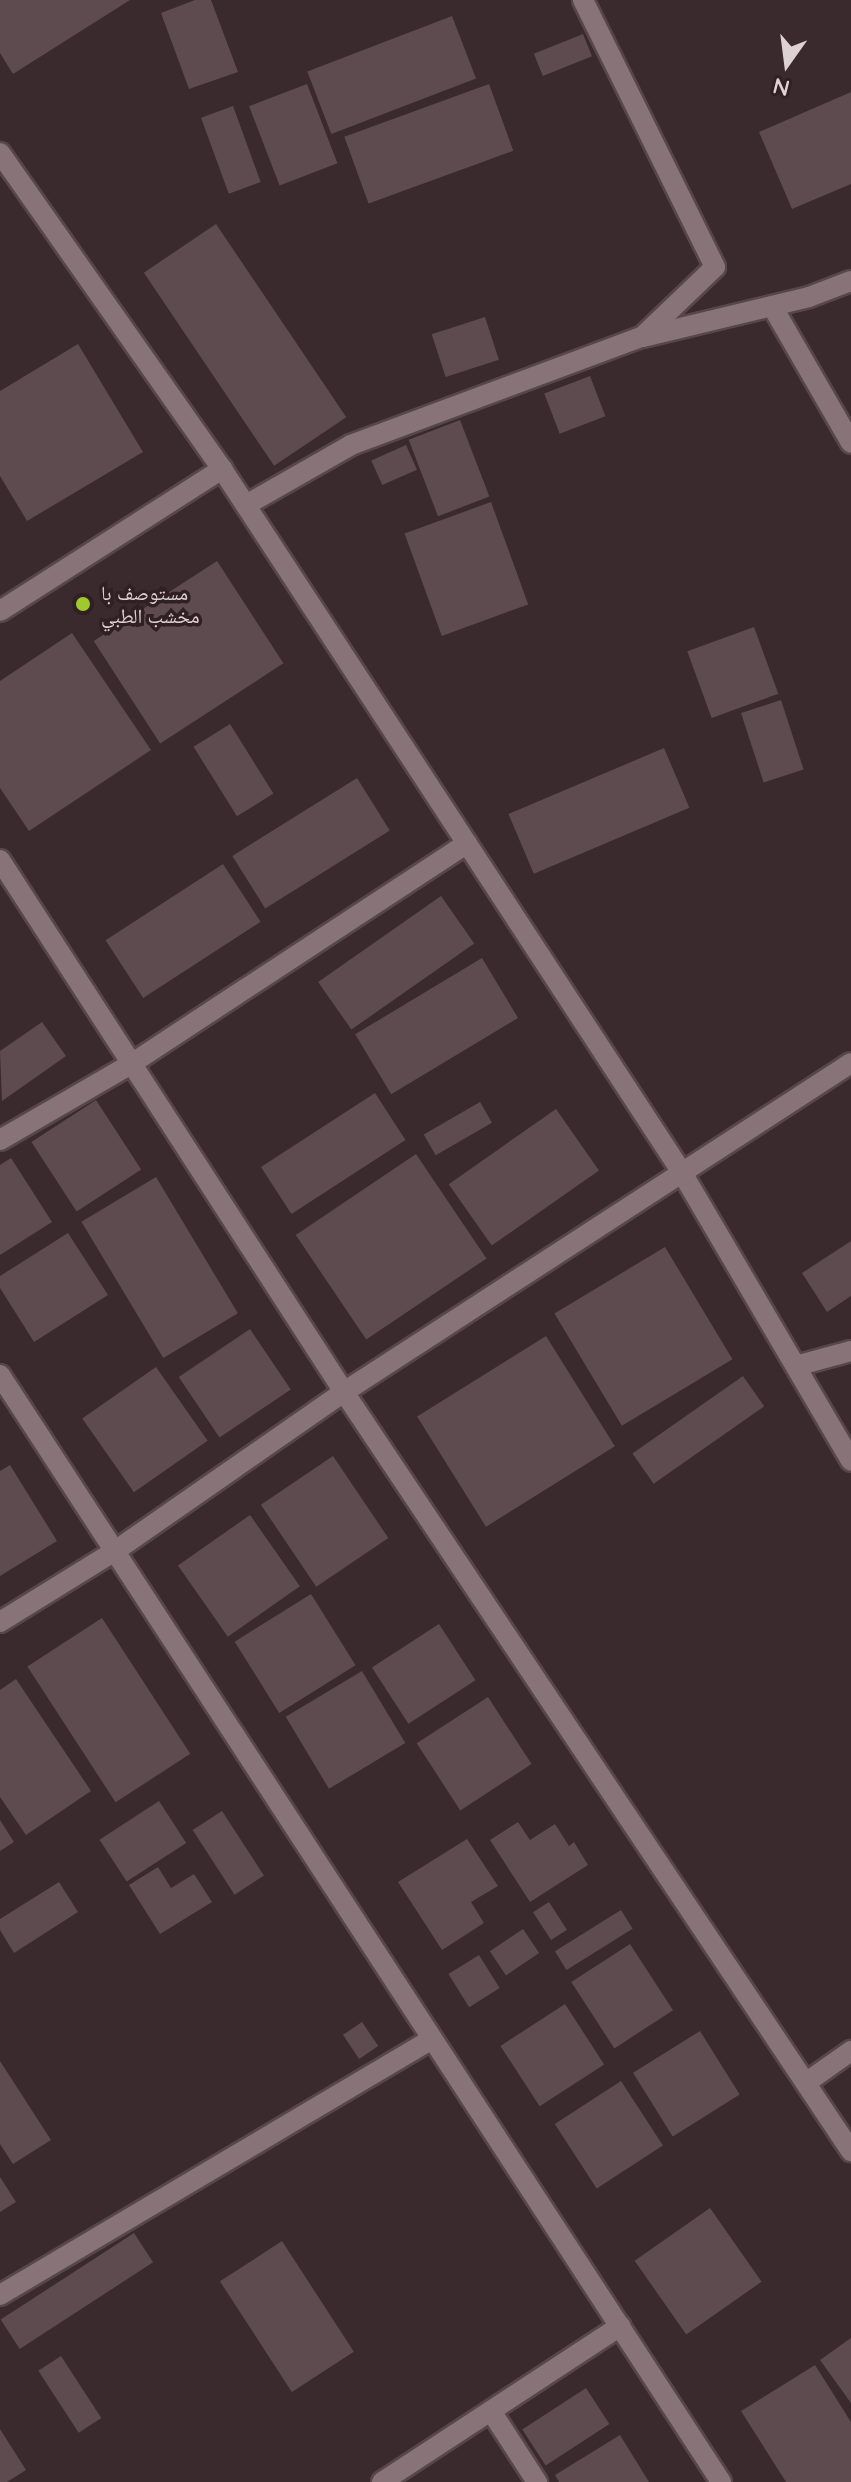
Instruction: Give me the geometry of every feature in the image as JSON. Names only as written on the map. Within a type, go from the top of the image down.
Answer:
[{"type":"street","points":[[583,0],[715,267],[642,337]]},
{"type":"street","points":[[0,153],[222,469],[681,1171],[851,1461]]},
{"type":"street","points":[[246,505],[351,445],[642,337],[772,306],[851,281]]},
{"type":"street","points":[[772,306],[851,443]]},
{"type":"street","points":[[0,611],[222,469]]},
{"type":"street","points":[[0,1140],[131,1064],[467,843]]},
{"type":"street","points":[[0,860],[344,1392],[851,2151]]},
{"type":"street","points":[[0,1622],[115,1551],[344,1392],[851,1063]]},
{"type":"street","points":[[796,1366],[851,1351]]},
{"type":"street","points":[[0,1375],[721,2482]]},
{"type":"street","points":[[0,2295],[432,2039]]},
{"type":"street","points":[[807,2082],[851,2051]]},
{"type":"street","points":[[384,2481],[620,2326]]},
{"type":"street","points":[[491,2411],[537,2482]]},
{"type":"building","points":[[0,0],[130,0],[13,74],[0,53]]},
{"type":"building","points":[[195,0],[211,0],[238,72],[189,89],[161,13]]},
{"type":"building","points":[[452,16],[476,79],[331,134],[307,72]]},
{"type":"building","points":[[583,34],[592,56],[543,76],[534,54]]},
{"type":"building","points":[[307,84],[337,163],[280,186],[249,106]]},
{"type":"building","points":[[489,84],[513,151],[369,203],[344,137]]},
{"type":"building","points":[[851,92],[851,184],[792,209],[759,132]]},
{"type":"building","points":[[233,106],[261,182],[229,194],[201,118]]},
{"type":"building","points":[[216,224],[346,417],[274,466],[144,273]]},
{"type":"building","points":[[485,317],[499,360],[446,377],[432,334]]},
{"type":"building","points":[[78,344],[143,452],[27,521],[0,476],[0,391]]},
{"type":"building","points":[[590,376],[605,416],[560,434],[544,394]]},
{"type":"building","points":[[460,420],[489,497],[438,516],[409,440]]},
{"type":"building","points":[[406,445],[417,470],[382,485],[371,460]]},
{"type":"building","points":[[491,502],[528,604],[442,636],[405,533]]},
{"type":"building","points":[[217,561],[283,663],[160,743],[94,641]]},
{"type":"building","points":[[754,627],[778,694],[712,718],[687,651]]},
{"type":"building","points":[[72,633],[151,750],[29,831],[0,788],[0,681]]},
{"type":"building","points":[[781,700],[804,769],[764,782],[741,713]]},
{"type":"building","points":[[230,724],[273,794],[237,816],[194,747]]},
{"type":"building","points":[[664,748],[689,808],[534,874],[508,814]]},
{"type":"building","points":[[357,778],[390,831],[265,908],[232,856]]},
{"type":"building","points":[[223,864],[261,922],[143,998],[106,940]]},
{"type":"building","points":[[441,896],[474,944],[351,1030],[318,982]]},
{"type":"building","points":[[482,958],[518,1018],[391,1094],[355,1034]]},
{"type":"building","points":[[42,1022],[66,1056],[2,1101],[0,1051]]},
{"type":"building","points":[[375,1093],[405,1140],[291,1214],[261,1167]]},
{"type":"building","points":[[96,1100],[141,1170],[77,1212],[31,1142]]},
{"type":"building","points":[[480,1102],[492,1123],[436,1155],[424,1134]]},
{"type":"building","points":[[556,1109],[599,1170],[492,1246],[449,1184]]},
{"type":"building","points":[[416,1154],[486,1258],[366,1340],[296,1235]]},
{"type":"building","points":[[11,1158],[52,1222],[0,1255],[0,1165]]},
{"type":"building","points":[[156,1177],[238,1313],[163,1358],[81,1222]]},
{"type":"building","points":[[68,1233],[108,1295],[34,1342],[0,1288],[0,1276]]},
{"type":"building","points":[[851,1241],[851,1296],[827,1312],[802,1273]]},
{"type":"building","points":[[665,1247],[732,1359],[622,1426],[554,1313]]},
{"type":"building","points":[[250,1329],[291,1390],[220,1438],[179,1377]]},
{"type":"building","points":[[546,1336],[615,1446],[486,1527],[417,1417]]},
{"type":"building","points":[[156,1367],[208,1441],[134,1492],[82,1419]]},
{"type":"building","points":[[743,1376],[764,1406],[654,1484],[632,1453]]},
{"type":"building","points":[[333,1456],[388,1538],[316,1587],[261,1505]]},
{"type":"building","points":[[10,1465],[57,1541],[0,1576],[0,1471]]},
{"type":"building","points":[[250,1515],[300,1586],[228,1637],[178,1565]]},
{"type":"building","points":[[311,1594],[356,1665],[279,1713],[235,1642]]},
{"type":"building","points":[[102,1618],[190,1754],[116,1802],[27,1666]]},
{"type":"building","points":[[439,1624],[475,1680],[408,1724],[372,1668]]},
{"type":"building","points":[[362,1671],[405,1743],[329,1789],[286,1717]]},
{"type":"building","points":[[16,1679],[91,1791],[26,1835],[0,1797],[0,1690]]},
{"type":"building","points":[[488,1697],[532,1764],[460,1810],[417,1743]]},
{"type":"building","points":[[159,1801],[186,1843],[127,1882],[99,1840]]},
{"type":"building","points":[[222,1811],[264,1876],[235,1895],[193,1830]]},
{"type":"building","points":[[0,1820],[14,1842],[0,1851]]},
{"type":"building","points":[[518,1822],[530,1840],[555,1824],[569,1846],[574,1842],[588,1865],[530,1902],[490,1840]]},
{"type":"building","points":[[467,1839],[498,1886],[471,1902],[484,1923],[442,1950],[398,1882]]},
{"type":"building","points":[[158,1867],[171,1888],[194,1874],[212,1902],[160,1934],[129,1885]]},
{"type":"building","points":[[59,1882],[78,1912],[14,1953],[0,1930],[0,1919]]},
{"type":"building","points":[[549,1902],[567,1930],[551,1940],[533,1912]]},
{"type":"building","points":[[621,1910],[633,1929],[567,1970],[555,1951]]},
{"type":"building","points":[[523,1929],[539,1953],[506,1975],[490,1951]]},
{"type":"building","points":[[630,1944],[673,2010],[614,2048],[571,1982]]},
{"type":"building","points":[[479,1955],[500,1988],[469,2007],[448,1974]]},
{"type":"building","points":[[565,2004],[604,2064],[540,2106],[500,2046]]},
{"type":"building","points":[[362,2022],[378,2046],[359,2059],[343,2035]]},
{"type":"building","points":[[700,2031],[740,2095],[673,2136],[633,2073]]},
{"type":"building","points":[[0,2061],[51,2140],[13,2164],[0,2144]]},
{"type":"building","points":[[621,2081],[663,2146],[597,2189],[555,2124]]},
{"type":"building","points":[[0,2177],[16,2202],[0,2212]]},
{"type":"building","points":[[710,2208],[762,2282],[686,2334],[635,2261]]},
{"type":"building","points":[[134,2233],[153,2262],[20,2349],[1,2320]]},
{"type":"building","points":[[282,2241],[354,2352],[292,2392],[220,2281]]},
{"type":"building","points":[[851,2338],[851,2403],[820,2360]]},
{"type":"building","points":[[61,2356],[101,2418],[79,2433],[38,2371]]},
{"type":"building","points":[[815,2365],[851,2422],[851,2482],[786,2482],[741,2411]]},
{"type":"building","points":[[586,2388],[609,2424],[546,2465],[522,2429]]},
{"type":"building","points":[[0,2429],[26,2470],[7,2482],[0,2482]]},
{"type":"building","points":[[620,2435],[649,2482],[559,2482],[555,2475]]},
{"type":"place","name":"مستوصف با مخشب الطبي","points":[[83,604]]}]
